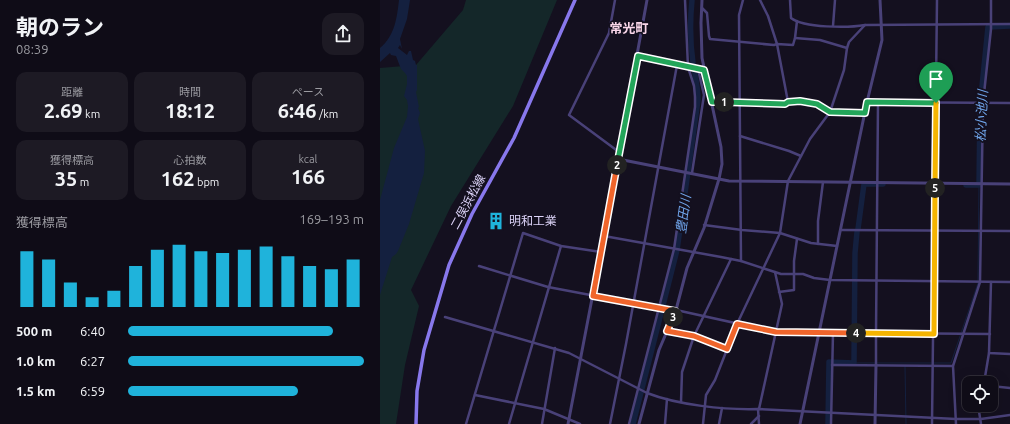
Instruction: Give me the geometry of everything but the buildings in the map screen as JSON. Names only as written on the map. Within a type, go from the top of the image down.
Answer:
[{"type":"main road","name":"二俣浜松線","points":[[416,424],[417,391],[424,350],[449,265],[472,214],[514,138],[575,0]]},
{"type":"street","points":[[615,0],[609,33],[569,115],[619,152]]},
{"type":"street","points":[[568,424],[648,0]]},
{"type":"street","points":[[629,424],[674,249],[695,97],[689,68],[685,0]]},
{"type":"street","points":[[639,424],[646,393],[659,350],[676,311],[687,268],[704,225],[719,179],[722,164],[721,147],[704,70],[702,47],[702,0]]},
{"type":"street","points":[[742,261],[739,15],[744,0]]},
{"type":"street","points":[[760,0],[768,16],[777,44],[788,102]]},
{"type":"street","points":[[790,0],[791,18],[797,22],[821,26],[936,24],[991,26],[1010,24]]},
{"type":"street","points":[[834,26],[835,0]]},
{"type":"street","points":[[800,424],[867,102],[882,40],[880,0]]},
{"type":"street","points":[[932,424],[934,366],[937,0]]},
{"type":"street","points":[[956,424],[953,366],[980,282],[983,103],[991,26],[991,0]]},
{"type":"street","points":[[702,8],[707,14],[710,39],[772,45],[793,45],[796,38],[797,22]]},
{"type":"street","points":[[703,424],[706,395],[719,371],[737,324],[780,232],[788,181],[816,129],[830,112],[844,70],[849,42],[865,25]]},
{"type":"street","points":[[796,38],[820,40],[847,48]]},
{"type":"street","points":[[638,56],[704,70]]},
{"type":"street","points":[[610,424],[677,65]]},
{"type":"street","points":[[691,173],[704,96],[697,69]]},
{"type":"street","points":[[712,102],[785,104],[788,102],[800,101],[817,104],[830,112],[865,113]]},
{"type":"street","points":[[867,102],[1010,103]]},
{"type":"street","points":[[875,424],[878,102]]},
{"type":"street","points":[[740,136],[789,150],[801,156]]},
{"type":"street","points":[[618,159],[719,179],[741,181],[1010,184]]},
{"type":"street","points":[[818,244],[818,221],[824,182]]},
{"type":"street","points":[[704,225],[742,230],[780,232],[811,243],[837,246]]},
{"type":"street","points":[[841,230],[1010,231]]},
{"type":"street","points":[[466,424],[523,233],[561,246],[601,252]]},
{"type":"street","points":[[604,236],[644,242],[742,261],[781,274],[803,274],[814,278],[830,280],[1010,282]]},
{"type":"street","points":[[779,292],[794,290],[797,238]]},
{"type":"street","points":[[509,424],[561,246]]},
{"type":"street","points":[[681,402],[682,372],[694,336],[731,259]]},
{"type":"street","points":[[479,266],[550,287],[703,316],[776,332],[990,334]]},
{"type":"street","points":[[759,424],[759,409],[782,304],[774,272]]},
{"type":"street","points":[[985,376],[990,334],[990,282]]},
{"type":"street","points":[[445,317],[569,353],[646,393],[660,398],[681,402],[722,408],[980,419],[1010,414]]},
{"type":"street","points":[[667,331],[694,336],[727,349]]},
{"type":"street","points":[[830,424],[833,333]]},
{"type":"street","points":[[542,424],[555,348]]},
{"type":"street","points":[[989,353],[1010,354]]},
{"type":"street","points":[[832,365],[953,366]]},
{"type":"street","points":[[998,387],[1010,388]]},
{"type":"street","points":[[475,395],[544,409],[580,424]]},
{"type":"street","points":[[665,424],[667,399]]},
{"type":"street","points":[[719,424],[722,408]]},
{"type":"street","points":[[978,412],[981,424]]},
{"type":"street","points":[[751,424],[759,416]]},
{"type":"green space","points":[[466,0],[557,0],[513,106],[451,206],[411,290],[419,306],[405,365],[396,424],[380,424],[380,68],[416,65],[463,10]]},
{"type":"water","points":[[399,0],[410,0],[407,19],[400,39],[402,49],[400,45],[398,48],[407,55],[409,51],[411,51],[413,60],[417,65],[416,92],[420,113],[418,119],[425,151],[424,173],[409,224],[398,251],[392,257],[380,295],[380,200],[394,148],[407,117],[408,106],[407,100],[404,96],[407,76],[401,69],[396,56],[391,55],[390,53],[380,62],[380,48],[392,32]]},
{"type":"waterway","name":"豊田川","points":[[633,424],[677,250],[698,100],[691,47],[692,0]]},
{"type":"waterway","name":"松小池川","points":[[966,185],[979,185],[980,106],[988,27],[1010,26]]},
{"type":"waterway","name":"松小池川","points":[[858,229],[864,184],[883,184]]},
{"type":"waterway","points":[[978,280],[979,185]]},
{"type":"waterway","name":"松小池川","points":[[828,424],[829,362],[854,363],[855,253],[857,232]]},
{"type":"waterway","points":[[934,363],[951,363],[978,283]]},
{"type":"waterway","points":[[854,363],[931,363]]},
{"type":"waterway","points":[[905,366],[906,424]]},
{"type":"place","name":"明和工業","points":[[496,221]]},
{"type":"district","name":"常光町","points":[[629,28]]},
{"type":"route","points":[[638,56],[704,70],[712,102],[785,104],[788,102],[800,101],[817,104],[830,112],[865,113],[867,102],[936,103],[934,334],[776,332],[737,324],[727,349],[694,336],[667,331],[675,311],[593,296],[638,56]]}]
